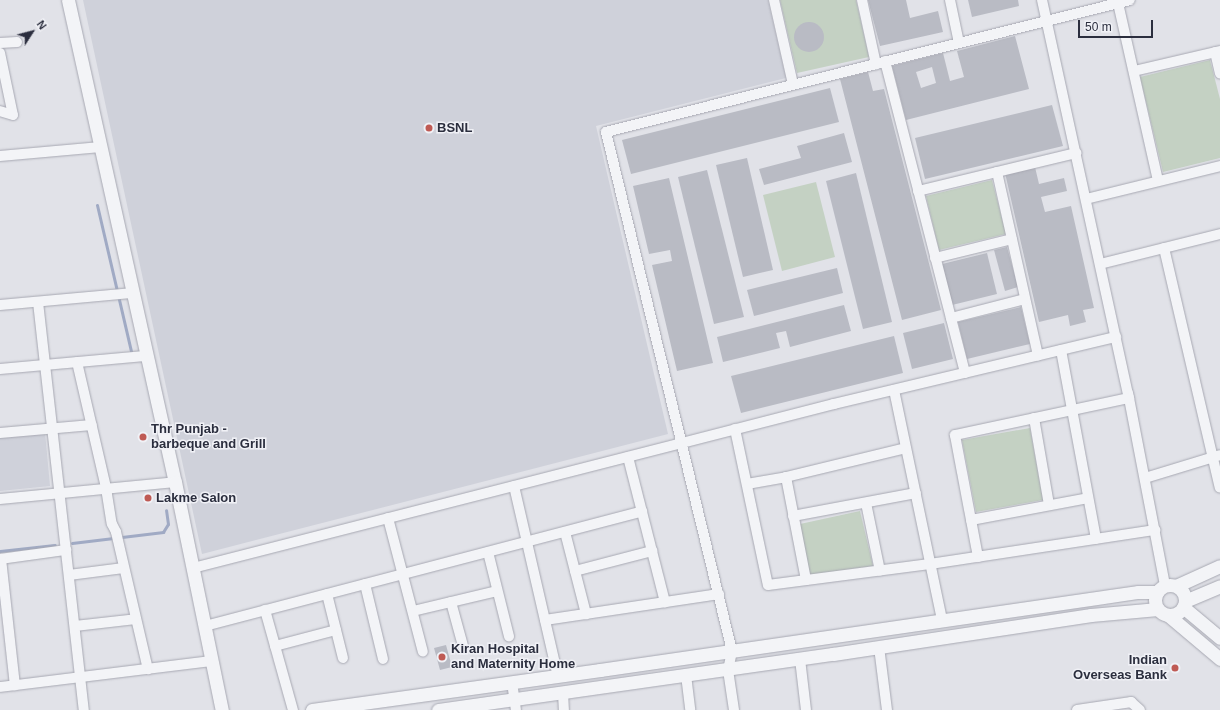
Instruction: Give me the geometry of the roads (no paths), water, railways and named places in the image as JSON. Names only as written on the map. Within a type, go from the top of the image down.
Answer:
[{"type":"street","points":[[68,0],[101,147],[123,294],[147,356],[175,482],[222,710]]},
{"type":"street","points":[[774,0],[794,84]]},
{"type":"street","points":[[862,0],[918,191],[965,373]]},
{"type":"street","points":[[950,0],[959,42]]},
{"type":"street","points":[[1042,0],[1129,398],[1166,588]]},
{"type":"street","points":[[734,710],[728,670],[732,651],[683,443],[606,132],[1116,2],[1130,0]]},
{"type":"street","points":[[1116,2],[1134,71],[1158,181]]},
{"type":"street","points":[[0,43],[17,42]]},
{"type":"street","points":[[1134,71],[1217,52],[1220,73]]},
{"type":"street","points":[[0,53],[13,115],[0,111]]},
{"type":"street","points":[[0,156],[101,147]]},
{"type":"street","points":[[918,191],[1076,153]]},
{"type":"street","points":[[1086,199],[1220,166]]},
{"type":"street","points":[[997,172],[1038,355]]},
{"type":"street","points":[[1100,264],[1220,234]]},
{"type":"street","points":[[935,258],[1012,239]]},
{"type":"street","points":[[1164,248],[1216,456],[1220,488]]},
{"type":"street","points":[[0,305],[123,294]]},
{"type":"street","points":[[951,318],[1025,299]]},
{"type":"street","points":[[38,302],[84,710]]},
{"type":"street","points":[[193,568],[735,429],[1116,337]]},
{"type":"street","points":[[1061,350],[1096,539]]},
{"type":"street","points":[[0,369],[147,356]]},
{"type":"street","points":[[77,362],[106,488],[112,524],[117,538],[148,669]]},
{"type":"street","points":[[894,390],[942,620]]},
{"type":"street","points":[[978,557],[955,435],[1129,398]]},
{"type":"street","points":[[1034,418],[1050,505]]},
{"type":"street","points":[[0,433],[92,425]]},
{"type":"street","points":[[735,429],[768,585],[930,564],[1155,530]]},
{"type":"street","points":[[746,484],[786,477],[906,448]]},
{"type":"street","points":[[1145,478],[1216,456]]},
{"type":"street","points":[[628,457],[665,602]]},
{"type":"street","points":[[786,477],[806,580]]},
{"type":"street","points":[[0,498],[175,482]]},
{"type":"street","points":[[514,486],[558,676]]},
{"type":"street","points":[[793,516],[916,494]]},
{"type":"street","points":[[971,520],[1088,498]]},
{"type":"street","points":[[866,503],[880,571]]},
{"type":"street","points":[[205,626],[642,512]]},
{"type":"street","points":[[388,518],[423,652]]},
{"type":"street","points":[[565,532],[586,614]]},
{"type":"street","points":[[15,685],[3,613],[0,559],[66,550]]},
{"type":"street","points":[[575,571],[652,551]]},
{"type":"street","points":[[488,552],[509,636]]},
{"type":"street","points":[[312,710],[1166,588],[1220,566]]},
{"type":"street","points":[[69,575],[124,568]]},
{"type":"street","points":[[365,584],[383,659]]},
{"type":"street","points":[[438,710],[515,705],[563,693],[728,670],[1091,615],[1163,612],[1174,614],[1184,604],[1220,586]]},
{"type":"street","points":[[1166,588],[1181,590],[1184,604],[1220,638]]},
{"type":"street","points":[[1166,588],[1155,601],[1163,612],[1220,659]]},
{"type":"street","points":[[412,611],[497,591]]},
{"type":"street","points":[[327,594],[343,658]]},
{"type":"street","points":[[545,620],[719,594]]},
{"type":"street","points":[[451,602],[463,646]]},
{"type":"street","points":[[265,610],[293,710]]},
{"type":"street","points":[[75,626],[136,619]]},
{"type":"street","points":[[275,646],[336,630]]},
{"type":"street","points":[[879,647],[887,710]]},
{"type":"street","points":[[800,659],[806,710]]},
{"type":"street","points":[[0,687],[212,661]]},
{"type":"street","points":[[686,675],[690,710]]},
{"type":"street","points":[[512,682],[515,705]]},
{"type":"street","points":[[563,693],[564,710]]},
{"type":"street","points":[[1077,710],[1131,702],[1140,710]]},
{"type":"waterway","points":[[97,205],[131,351]]},
{"type":"waterway","points":[[72,543],[163,532],[168,524],[166,510]]},
{"type":"waterway","points":[[0,551],[55,545]]},
{"type":"place","name":"BSNL","points":[[429,128]]},
{"type":"place","name":"Thr Punjab - barbeque and Grill","points":[[143,437]]},
{"type":"place","name":"Lakme Salon","points":[[148,498]]},
{"type":"place","name":"Kiran Hospital and Maternity Home","points":[[442,657]]},
{"type":"place","name":"Indian Overseas Bank","points":[[1175,668]]}]
